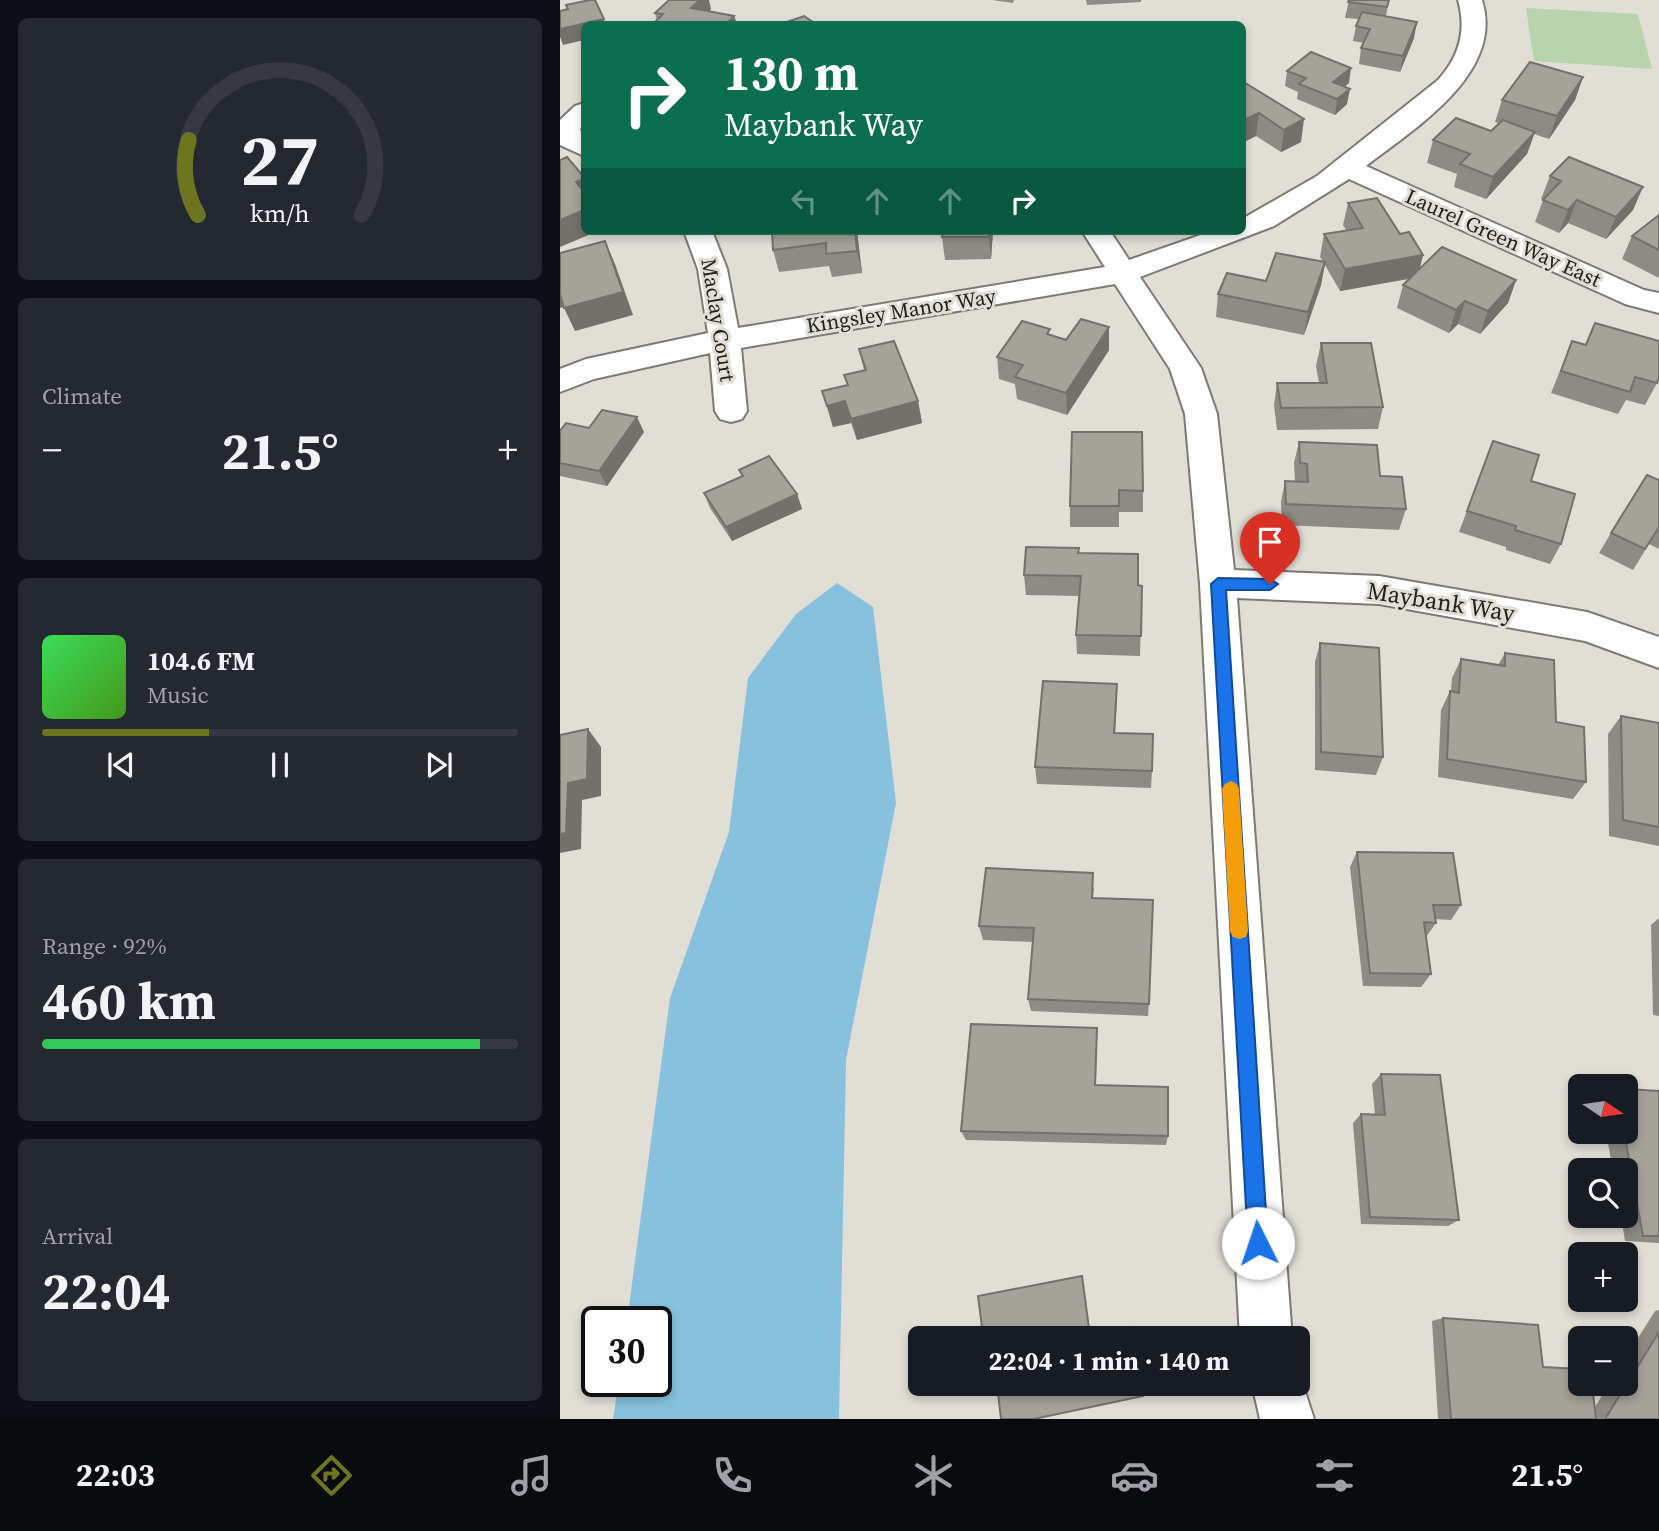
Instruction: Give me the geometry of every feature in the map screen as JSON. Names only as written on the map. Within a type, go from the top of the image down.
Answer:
[{"type":"street","name":"Kingsley Manor Way","points":[[1246,228],[1306,198],[1348,168],[1432,99],[1469,56],[1474,10],[1471,0]]},
{"type":"street","points":[[581,114],[567,128],[571,142],[581,147]]},
{"type":"street","name":"Laurel Green Way East","points":[[1348,168],[1635,297],[1659,303]]},
{"type":"street","name":"Maclay Court","points":[[700,235],[709,252],[724,340],[731,411]]},
{"type":"street","points":[[1098,235],[1185,368],[1201,414],[1218,584],[1263,1326]]},
{"type":"street","name":"Kingsley Manor Way","points":[[560,381],[586,370],[724,340],[1122,273],[1227,235]]},
{"type":"street","name":"Maybank Way","points":[[1218,584],[1379,590],[1587,627],[1659,653]]},
{"type":"street","points":[[1281,1396],[1287,1419]]},
{"type":"green space","points":[[1526,8],[1638,14],[1652,69],[1534,61]]},
{"type":"water","points":[[837,583],[873,607],[896,803],[846,1060],[839,1419],[613,1419],[616,1397],[672,1397],[672,1306],[629,1306],[670,998],[729,832],[748,678],[796,614]]},
{"type":"building","points":[[595,0],[604,19],[581,21],[581,24],[560,29],[560,11],[568,9],[566,5]]},
{"type":"building","points":[[669,0],[700,0],[691,8],[734,16],[729,21],[656,21],[663,14],[655,13]]},
{"type":"building","points":[[1389,0],[1387,7],[1348,2]]},
{"type":"building","points":[[1362,12],[1417,22],[1403,56],[1361,48],[1370,29],[1356,26]]},
{"type":"building","points":[[804,16],[812,21],[790,21]]},
{"type":"building","points":[[1311,52],[1351,68],[1333,82],[1350,89],[1337,99],[1299,84],[1306,78],[1287,71]]},
{"type":"building","points":[[1530,62],[1583,77],[1557,116],[1502,100]]},
{"type":"building","points":[[1246,83],[1304,119],[1284,130],[1259,113],[1246,119]]},
{"type":"building","points":[[1456,118],[1491,131],[1503,120],[1535,132],[1493,177],[1460,164],[1470,154],[1433,140]]},
{"type":"building","points":[[567,157],[581,173],[581,180],[576,182],[581,188],[581,211],[560,220],[560,160]]},
{"type":"building","points":[[1569,157],[1643,187],[1616,217],[1577,200],[1568,210],[1543,200],[1561,181],[1550,176]]},
{"type":"building","points":[[1377,198],[1400,234],[1409,232],[1423,255],[1345,269],[1324,234],[1363,228],[1348,203]]},
{"type":"building","points":[[1659,215],[1659,250],[1632,236]]},
{"type":"building","points":[[772,235],[855,235],[857,251],[826,254],[826,243],[773,250]]},
{"type":"building","points":[[942,235],[989,235],[989,237]]},
{"type":"building","points":[[605,241],[623,292],[564,308],[560,294],[560,253]]},
{"type":"building","points":[[1442,247],[1516,280],[1488,311],[1465,301],[1456,310],[1403,285]]},
{"type":"building","points":[[1276,253],[1325,262],[1308,312],[1218,294],[1227,273],[1266,281]]},
{"type":"building","points":[[1081,319],[1109,327],[1066,393],[1015,377],[1023,365],[997,357],[1022,321],[1050,329],[1047,334],[1066,340]]},
{"type":"building","points":[[1595,323],[1659,341],[1657,383],[1635,377],[1630,392],[1561,371],[1572,341],[1586,345]]},
{"type":"building","points":[[894,341],[918,401],[851,419],[845,401],[827,406],[822,391],[848,385],[844,375],[866,370],[859,349]]},
{"type":"building","points":[[1321,343],[1371,343],[1383,407],[1281,408],[1277,383],[1327,383]]},
{"type":"building","points":[[602,410],[637,417],[599,471],[560,463],[560,431],[566,423],[589,428]]},
{"type":"building","points":[[1072,432],[1142,432],[1143,491],[1119,490],[1119,506],[1070,506]]},
{"type":"building","points":[[1493,441],[1539,455],[1531,481],[1575,494],[1561,544],[1467,511]]},
{"type":"building","points":[[1299,442],[1377,445],[1380,476],[1402,477],[1406,509],[1286,504],[1285,481],[1308,482],[1307,464],[1300,463]]},
{"type":"building","points":[[769,456],[797,494],[726,527],[704,493],[743,476],[739,470]]},
{"type":"building","points":[[1647,475],[1659,480],[1659,527],[1645,549],[1611,533]]},
{"type":"building","points":[[1026,547],[1079,548],[1078,553],[1138,554],[1138,585],[1142,586],[1141,636],[1076,635],[1081,576],[1024,575]]},
{"type":"building","points":[[1320,643],[1379,648],[1383,757],[1321,752]]},
{"type":"building","points":[[1505,653],[1554,660],[1556,722],[1584,727],[1586,782],[1447,759],[1450,691],[1459,693],[1461,659],[1505,666]]},
{"type":"building","points":[[1043,681],[1117,684],[1114,733],[1153,734],[1152,771],[1035,767]]},
{"type":"building","points":[[1621,716],[1659,723],[1659,827],[1623,820]]},
{"type":"building","points":[[588,729],[587,779],[568,783],[566,833],[560,834],[560,735]]},
{"type":"building","points":[[1357,852],[1453,853],[1461,905],[1433,905],[1436,923],[1424,922],[1431,974],[1370,973]]},
{"type":"building","points":[[986,868],[1093,873],[1092,898],[1153,900],[1149,1004],[1028,999],[1034,928],[979,926]]},
{"type":"building","points":[[971,1024],[1097,1028],[1095,1085],[1168,1087],[1168,1136],[961,1131]]},
{"type":"building","points":[[1381,1074],[1440,1075],[1459,1220],[1370,1217],[1361,1114],[1385,1115]]},
{"type":"building","points":[[1638,1090],[1659,1091],[1659,1236],[1643,1236],[1638,1209],[1638,1158],[1629,1158],[1626,1144],[1638,1144]]},
{"type":"building","points":[[1082,1276],[1089,1326],[982,1326],[978,1296]]},
{"type":"building","points":[[1443,1318],[1538,1325],[1543,1367],[1568,1368],[1568,1396],[1593,1396],[1596,1419],[1451,1419]]},
{"type":"building","points":[[1659,1332],[1659,1419],[1605,1419],[1619,1396],[1638,1396],[1638,1366]]},
{"type":"building","points":[[998,1396],[1143,1396],[1034,1419],[1001,1419]]},
{"type":"slow traffic","points":[[1231,789],[1239,931]]},
{"type":"route","points":[[1258,1243],[1218,584],[1270,584]]}]
